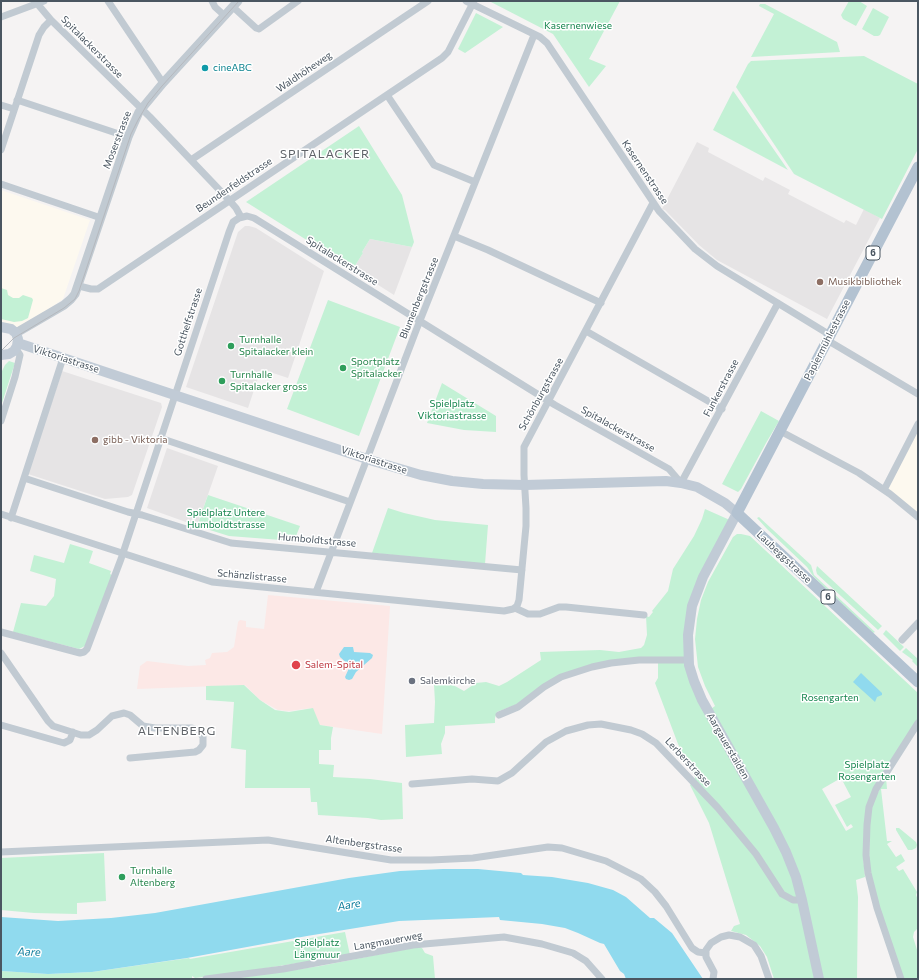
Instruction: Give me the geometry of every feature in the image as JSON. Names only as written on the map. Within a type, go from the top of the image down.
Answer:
[{"type":"main road","name":"Papiermühlestrasse","points":[[737,513],[918,167]]},
{"type":"main road","name":"Viktoriastrasse","points":[[1,327],[8,327],[17,342],[410,472],[442,480],[473,484],[525,485],[666,481],[681,483],[705,491],[725,503],[737,513]]},
{"type":"main road","points":[[1,355],[9,354],[17,342]]},
{"type":"main road","name":"Aargauerstalden","points":[[737,513],[703,577],[695,596],[688,625],[688,660],[694,681],[702,700],[786,852],[796,877],[802,900],[819,979]]},
{"type":"main road","name":"Laubeggstrasse","points":[[737,513],[918,682]]},
{"type":"street","points":[[1,17],[36,2],[44,1]]},
{"type":"street","points":[[108,1],[163,83]]},
{"type":"street","points":[[212,1],[215,7],[225,16]]},
{"type":"street","name":"Moserstrasse","points":[[17,342],[74,296],[79,286],[128,137],[141,109],[235,4],[256,28],[260,29],[298,1]]},
{"type":"street","name":"Waldhöheweg","points":[[191,160],[428,1]]},
{"type":"street","name":"Spitalackerstrasse","points":[[36,2],[51,20],[191,160],[229,200],[241,217],[247,216],[254,218],[549,401],[669,469],[681,483]]},
{"type":"street","name":"Kasernenstrasse","points":[[471,2],[544,40],[653,203],[670,224],[707,259],[778,303],[828,337],[918,394]]},
{"type":"street","name":"Beundenfeldstrasse","points":[[79,286],[98,289],[445,55],[471,2]]},
{"type":"street","points":[[1,150],[39,35],[51,20]]},
{"type":"street","name":"Blumenbergstrasse","points":[[316,592],[420,321],[534,35]]},
{"type":"street","points":[[387,95],[435,165],[475,182]]},
{"type":"street","points":[[17,100],[128,137]]},
{"type":"street","points":[[1,105],[14,109]]},
{"type":"street","points":[[1,184],[102,218]]},
{"type":"street","name":"Schönburgstrasse","points":[[513,609],[519,600],[526,513],[524,447],[653,203]]},
{"type":"street","name":"Gotthelfstrasse","points":[[1,632],[78,652],[86,651],[122,553],[228,232],[233,222],[241,217]]},
{"type":"street","points":[[454,236],[488,250],[601,303]]},
{"type":"street","name":"Funkerstrasse","points":[[681,483],[778,303]]},
{"type":"street","points":[[586,331],[722,409]]},
{"type":"street","points":[[1,421],[15,377],[20,355],[17,342]]},
{"type":"street","points":[[11,518],[63,358]]},
{"type":"street","points":[[884,490],[918,424]]},
{"type":"street","points":[[780,431],[844,465],[884,490],[918,517]]},
{"type":"street","points":[[160,438],[350,502]]},
{"type":"street","name":"Humboldtstrasse","points":[[24,478],[231,543],[522,570]]},
{"type":"street","name":"Schänzlistrasse","points":[[1,514],[204,580],[468,607],[513,609],[528,614],[540,614],[559,607],[566,607],[644,615]]},
{"type":"street","points":[[902,640],[918,623]]},
{"type":"street","points":[[1,653],[53,726],[84,735],[92,734],[112,716],[124,713],[130,715],[139,724],[146,727],[192,728],[198,730],[203,737],[202,746],[199,750],[193,753],[130,758]]},
{"type":"street","points":[[499,715],[518,706],[544,687],[562,677],[592,667],[634,660],[688,660]]},
{"type":"street","points":[[901,979],[877,908],[867,870],[867,819],[870,802],[876,789],[918,723]]},
{"type":"street","name":"Lerberstrasse","points":[[412,784],[472,779],[498,781],[512,773],[546,742],[566,731],[588,725],[601,724],[631,730],[642,734],[656,743],[718,808],[756,854],[782,894],[793,900],[802,900]]},
{"type":"street","points":[[1,725],[64,743],[70,740],[73,732]]},
{"type":"street","name":"Altenbergstrasse","points":[[1,852],[268,840],[385,859],[423,860],[473,858],[548,847],[562,848],[606,861],[641,879],[664,903],[692,948],[698,952],[705,953]]},
{"type":"street","points":[[713,979],[714,972],[705,953],[710,944],[721,937],[731,935],[740,937],[754,945],[759,952],[769,979]]},
{"type":"street","name":"Langmauerweg","points":[[206,979],[283,969],[413,945],[500,937],[542,944],[573,953],[584,959],[602,979]]},
{"type":"shaded area","points":[[697,142],[709,148],[708,152],[763,181],[765,177],[790,190],[788,194],[844,223],[846,220],[856,225],[864,209],[880,218],[827,319],[717,260],[699,245],[665,210],[662,209]]},
{"type":"shaded area","points":[[1,190],[90,220],[63,299],[28,323],[17,327],[1,325]]},
{"type":"shaded area","points":[[245,226],[256,228],[324,271],[288,378],[261,369],[248,408],[186,387],[238,232]]},
{"type":"shaded area","points":[[370,239],[412,247],[394,295],[353,269]]},
{"type":"shaded area","name":"gibb - Viktoria","points":[[62,371],[161,403],[162,407],[132,495],[128,497],[105,499],[28,474]]},
{"type":"shaded area","points":[[918,429],[918,513],[888,489]]},
{"type":"shaded area","points":[[167,448],[218,466],[197,526],[147,508]]},
{"type":"shaded area","name":"Salem-Spital","points":[[268,595],[390,606],[382,734],[320,725],[312,708],[289,711],[278,710],[260,700],[245,685],[137,689],[140,666],[147,661],[188,666],[206,665],[205,660],[210,658],[212,653],[227,652],[234,647],[238,622],[240,620],[246,621],[246,627],[264,629]]},
{"type":"green space","name":"Kasernenwiese","points":[[489,1],[620,1],[589,59],[606,66],[589,87],[553,34]]},
{"type":"green space","points":[[849,1],[859,1],[867,6],[856,26],[843,19],[841,15]]},
{"type":"green space","points":[[760,4],[765,4],[837,42],[840,52],[751,57],[774,14],[759,6]]},
{"type":"green space","points":[[873,8],[889,17],[880,35],[878,36],[874,36],[862,29]]},
{"type":"green space","points":[[476,13],[503,27],[465,53],[458,49]]},
{"type":"green space","points":[[864,56],[918,84],[918,149],[882,219],[794,174],[736,87],[751,61]]},
{"type":"green space","points":[[733,91],[734,92],[788,170],[713,130]]},
{"type":"green space","points":[[359,126],[402,195],[414,242],[412,247],[370,239],[353,269],[246,202]]},
{"type":"green space","points":[[1,288],[7,290],[8,295],[13,298],[19,298],[23,295],[32,298],[33,300],[28,318],[22,321],[14,322],[1,319]]},
{"type":"green space","name":"Sportplatz Spitalacker","points":[[328,300],[400,327],[359,436],[287,409]]},
{"type":"green space","points":[[9,361],[15,363],[1,406],[1,373]]},
{"type":"green space","name":"Spielplatz Viktoriastrasse","points":[[442,383],[496,416],[496,432],[464,430],[427,423]]},
{"type":"green space","points":[[761,411],[779,421],[738,492],[722,484]]},
{"type":"green space","name":"Spielplatz Untere Humboldtstrasse","points":[[208,495],[300,526],[294,541],[229,536],[197,526],[200,518],[197,515],[197,512],[200,509],[203,509]]},
{"type":"green space","points":[[388,508],[435,520],[488,525],[485,564],[372,553]]},
{"type":"green space","points":[[705,509],[732,521],[703,576],[687,644],[708,711],[715,706],[698,667],[695,639],[697,619],[701,600],[708,582],[733,537],[737,534],[750,536],[918,693],[918,719],[876,783],[863,855],[865,877],[856,880],[858,897],[857,979],[774,979],[767,957],[760,946],[746,935],[731,931],[734,926],[740,924],[709,823],[690,785],[695,780],[695,777],[678,744],[655,683],[658,678],[658,657],[592,664],[515,705],[497,712],[495,723],[445,726],[445,733],[441,744],[442,754],[406,757],[405,725],[434,723],[434,685],[453,685],[464,691],[476,683],[486,682],[499,686],[541,660],[540,652],[600,650],[619,652],[641,648],[644,645],[647,635],[646,616],[649,617],[668,591],[673,569],[694,536]],"holes":[[[841,778],[851,797],[835,805],[847,827],[851,824],[853,827],[846,831],[822,789]]]},
{"type":"green space","points":[[759,517],[811,565],[814,575],[875,632],[873,633],[822,585],[807,567],[767,529],[757,518]]},
{"type":"green space","points":[[70,544],[93,551],[89,563],[111,571],[110,574],[112,575],[85,646],[79,649],[13,632],[21,603],[46,606],[54,596],[56,579],[30,571],[34,555],[64,563]]},
{"type":"green space","points":[[817,566],[882,626],[878,630],[817,574]]},
{"type":"green space","points":[[886,630],[904,647],[900,651],[883,634]]},
{"type":"green space","points":[[906,648],[918,659],[918,667],[912,661],[913,660],[902,652]]},
{"type":"green space","points":[[244,685],[260,700],[275,710],[289,712],[313,708],[320,725],[333,727],[331,750],[319,750],[319,764],[334,765],[333,777],[370,779],[402,783],[403,819],[381,820],[318,815],[317,802],[311,802],[310,788],[245,788],[246,750],[231,748],[234,702],[206,700],[206,686]]},
{"type":"green space","points":[[886,777],[887,789],[881,789],[887,841],[892,841],[887,844],[896,857],[901,854],[905,861],[896,867],[899,871],[903,869],[917,892],[918,928],[914,932],[913,937],[918,953],[918,979],[904,979],[879,908],[869,865],[870,808]]},
{"type":"green space","points":[[896,828],[899,828],[916,842],[916,848],[908,850]]},
{"type":"green space","points":[[104,853],[106,901],[77,903],[77,914],[34,913],[1,910],[1,858]]},
{"type":"green space","name":"Spielplatz Längmuur","points":[[345,932],[350,955],[221,975],[195,978],[192,976],[192,979],[1,979],[1,971],[48,974],[92,972],[190,959]]},
{"type":"green space","points":[[417,947],[422,948],[425,953],[433,956],[435,979],[232,979],[320,966]]},
{"type":"water","points":[[344,647],[353,647],[354,652],[370,653],[373,655],[372,658],[356,672],[352,679],[349,680],[345,677],[350,666],[340,657],[339,654]]},
{"type":"water","points":[[861,673],[882,693],[882,695],[877,697],[875,702],[853,682]]},
{"type":"water","name":"Aare","points":[[478,869],[521,873],[523,875],[552,877],[588,883],[613,890],[626,897],[650,918],[654,918],[672,933],[703,979],[626,979],[604,944],[565,928],[500,920],[499,917],[399,921],[187,958],[92,972],[48,974],[1,971],[1,917],[58,921],[111,918],[155,913],[349,878],[400,871]]},
{"type":"tram line","points":[[1,351],[14,338],[64,308],[75,299],[79,291],[131,134],[138,120],[148,103],[162,86],[239,1]]},
{"type":"place","name":"cineABC","points":[[205,68]]},
{"type":"place","name":"Musikbibliothek","points":[[820,282]]},
{"type":"place","name":"Turnhalle Spitalacker klein","points":[[231,346]]},
{"type":"place","name":"Sportplatz Spitalacker","points":[[343,368]]},
{"type":"place","name":"Turnhalle Spitalacker gross","points":[[222,381]]},
{"type":"place","name":"gibb - Viktoria","points":[[95,440]]},
{"type":"place","name":"Salem-Spital","points":[[296,665]]},
{"type":"place","name":"Salemkirche","points":[[412,681]]},
{"type":"place","name":"Turnhalle Altenberg","points":[[122,877]]},
{"type":"district","name":"SPITALACKER","points":[[325,154]]},
{"type":"district","name":"ALTENBERG","points":[[177,731]]},
{"type":"park label","name":"Rosengarten","points":[[830,698]]},
{"type":"park label","name":"Spielplatz Rosengarten","points":[[867,770]]}]
